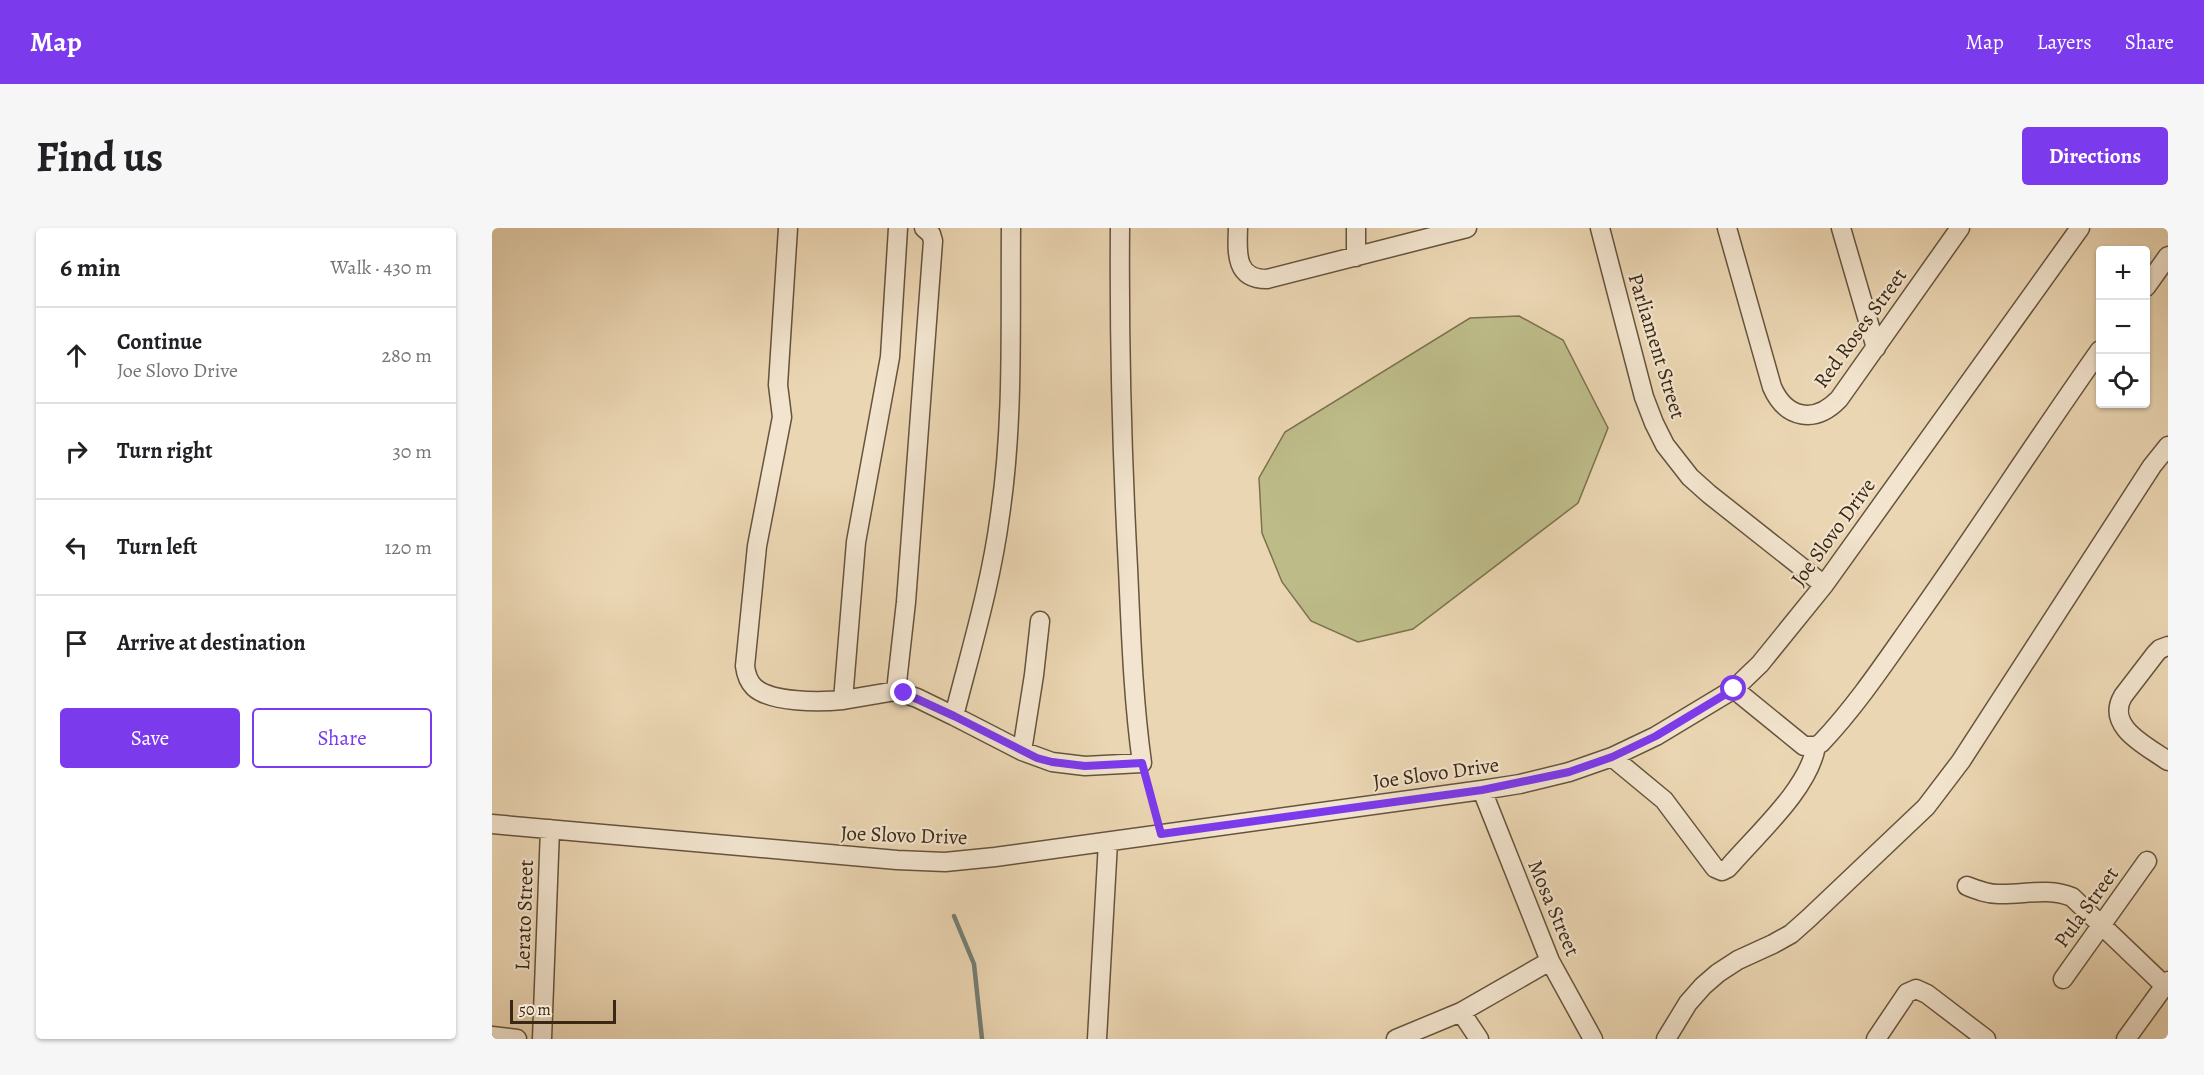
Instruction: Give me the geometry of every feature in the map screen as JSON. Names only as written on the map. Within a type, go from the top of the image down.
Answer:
[{"type":"street","points":[[788,228],[778,385],[782,417],[757,546],[745,666],[752,686],[767,694],[811,701],[843,700],[896,691],[954,716],[1022,751],[1052,762],[1085,766],[1142,763],[1134,696],[1125,513],[1119,322],[1120,228]]},
{"type":"street","points":[[843,700],[856,542],[890,357],[898,228]]},
{"type":"street","points":[[896,691],[906,602],[933,241],[931,234],[924,228]]},
{"type":"street","points":[[954,716],[981,618],[1001,513],[1009,397],[1011,228]]},
{"type":"street","points":[[1238,228],[1239,260],[1250,276],[1258,279],[1278,277],[1356,258],[1467,228]]},
{"type":"street","points":[[1356,228],[1356,258]]},
{"type":"street","name":"Parliament Street","points":[[1600,228],[1644,397],[1665,446],[1690,477],[1709,494],[1824,585]]},
{"type":"street","name":"Red Roses Street","points":[[1727,228],[1768,375],[1777,398],[1785,406],[1801,415],[1818,414],[1828,410],[1839,399],[1958,229]]},
{"type":"street","points":[[1841,228],[1876,348]]},
{"type":"street","name":"Joe Slovo Drive","points":[[492,825],[919,862],[971,860],[1482,790],[1569,772],[1612,757],[1656,736],[1734,689],[1760,664],[1824,585],[2080,228]]},
{"type":"street","points":[[2150,280],[2168,255]]},
{"type":"street","points":[[1612,757],[1657,793],[1715,868],[1722,871],[1728,868],[1795,792],[1810,769],[1816,746],[1826,738],[1880,670],[2097,354]]},
{"type":"street","points":[[1666,1039],[1689,1003],[1718,973],[1791,933],[1926,807],[1961,761],[2145,476],[2168,446]]},
{"type":"street","points":[[1022,751],[1040,621]]},
{"type":"street","points":[[2168,646],[2156,653],[2123,696],[2118,712],[2120,723],[2129,732],[2168,761]]},
{"type":"street","points":[[1734,689],[1798,742],[1804,746],[1816,746]]},
{"type":"street","name":"Mosa Street","points":[[1482,790],[1550,961],[1593,1039]]},
{"type":"street","name":"Lerato Street","points":[[542,1039],[550,829]]},
{"type":"street","points":[[1097,1039],[1108,842]]},
{"type":"street","name":"Pula Street","points":[[2063,979],[2147,861]]},
{"type":"street","points":[[1967,886],[1982,892],[1998,894],[2046,891],[2060,892],[2072,897],[2166,984],[2126,1039]]},
{"type":"street","points":[[1396,1039],[1461,1012],[1550,961]]},
{"type":"street","points":[[1876,1039],[1907,993],[1916,989],[1927,994],[1986,1039]]},
{"type":"street","points":[[1461,1012],[1479,1039]]},
{"type":"street","points":[[492,1036],[517,1039]]},
{"type":"path","points":[[1142,763],[1161,834]]},
{"type":"shaded area","points":[[1519,316],[1563,340],[1608,428],[1578,503],[1413,629],[1358,642],[1311,621],[1282,582],[1262,533],[1259,478],[1285,432],[1470,318]]},
{"type":"waterway","points":[[954,916],[974,964],[982,1039]]},
{"type":"route","points":[[904,693],[1037,758],[1085,766],[1142,763],[1161,834],[1482,790],[1520,784],[1569,772],[1612,757],[1656,736],[1734,689]]}]
